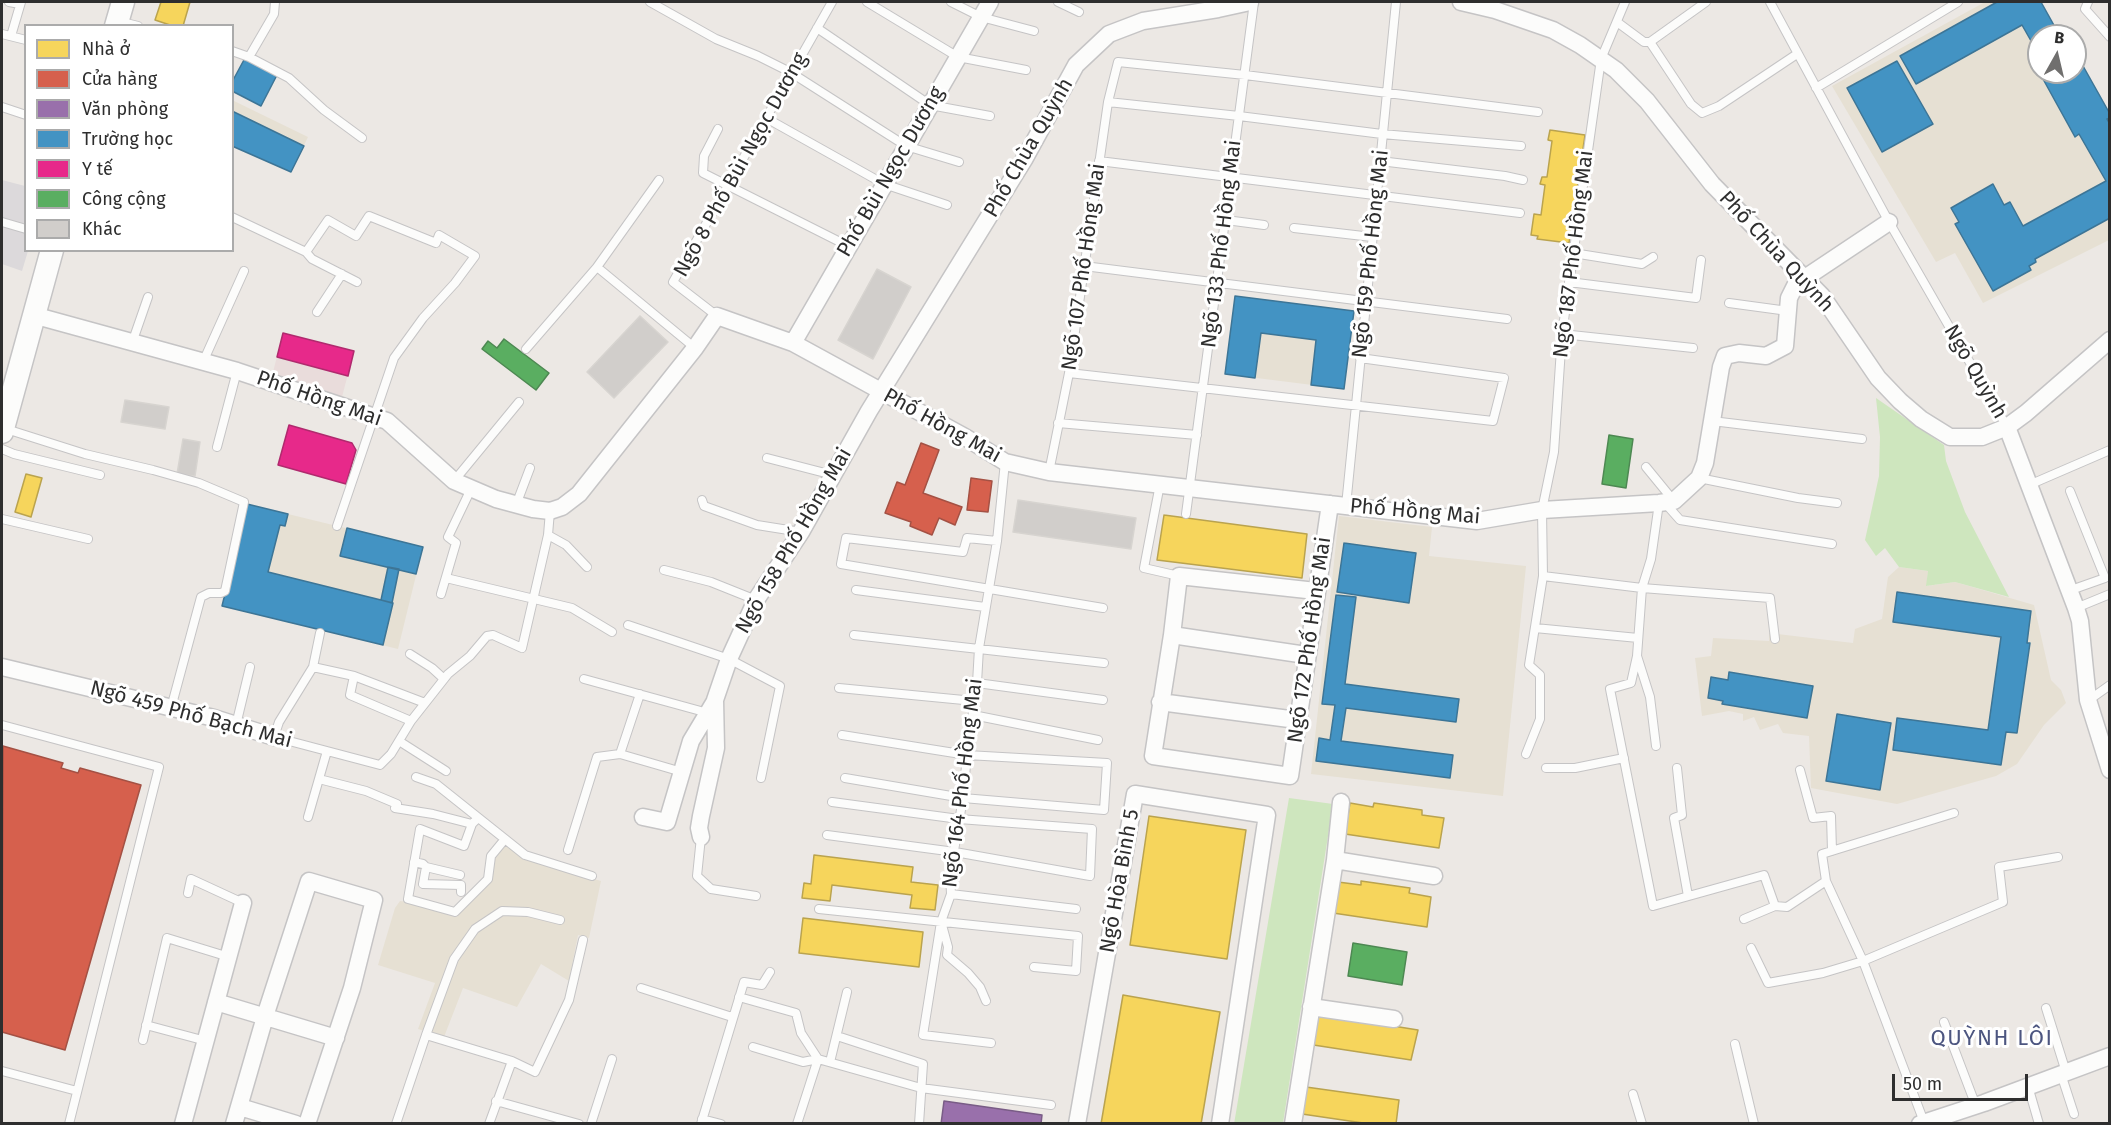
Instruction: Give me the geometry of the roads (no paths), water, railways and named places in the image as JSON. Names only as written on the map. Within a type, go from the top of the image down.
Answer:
[{"type":"main road","points":[[2,436],[51,252]]},
{"type":"street","name":"Phố Bùi Ngọc Dương","points":[[793,343],[990,2]]},
{"type":"street","name":"Phố Chùa Quỳnh","points":[[881,392],[1025,158],[1076,65],[1109,34],[1143,21],[1252,2]]},
{"type":"street","name":"Phố Chùa Quỳnh","points":[[1461,2],[1495,10],[1553,30],[1580,45],[1616,70],[1647,101],[1712,184],[1822,296],[1878,378],[1900,401],[1950,437],[1982,437],[2007,426],[2109,340]]},
{"type":"street","points":[[1666,502],[1699,478],[1705,463],[1721,367],[1725,356],[1739,353],[1766,356],[1785,346],[1789,298],[1796,284],[1889,222]]},
{"type":"street","name":"Phố Hồng Mai","points":[[33,315],[237,371],[354,409],[387,422],[400,430],[454,481],[516,505],[550,512]]},
{"type":"street","name":"Phố Hồng Mai","points":[[717,316],[793,343],[965,437],[1005,462],[1049,472],[1477,521],[1542,510],[1666,502]]},
{"type":"street","points":[[550,512],[562,507],[579,494],[695,348],[717,316]]},
{"type":"street","name":"Ngõ 158 Phố Hồng Mai","points":[[701,837],[699,828],[701,816],[716,748],[712,707],[729,659],[756,600],[801,532],[881,392]]},
{"type":"street","name":"Ngõ Quỳnh","points":[[2007,426],[2071,590],[2080,621],[2088,700],[2109,770]]},
{"type":"street","name":"Ngõ 172 Phố Hồng Mai","points":[[1160,702],[1153,756],[1290,776],[1316,591],[1338,505]]},
{"type":"street","points":[[1297,720],[1160,702],[1172,635],[1179,576],[1316,591]]},
{"type":"street","points":[[1172,635],[1306,655]]},
{"type":"street","name":"Ngõ 459 Phố Bạch Mai","points":[[2,667],[171,708],[274,737]]},
{"type":"street","points":[[643,817],[667,822],[691,741],[712,707]]},
{"type":"street","name":"Ngõ Hòa Bình 5","points":[[1077,1124],[1135,794],[1268,814],[1220,1124]]},
{"type":"street","points":[[1293,1124],[1335,860],[1341,802]]},
{"type":"street","points":[[1335,860],[1434,876]]},
{"type":"street","points":[[296,1124],[237,1115],[265,1017],[309,880],[374,900],[352,988],[307,1124]]},
{"type":"street","points":[[183,1124],[243,903]]},
{"type":"street","points":[[216,1002],[336,1038]]},
{"type":"street","points":[[1311,1007],[1394,1019]]},
{"type":"street","points":[[1922,1123],[1976,1106],[2109,1056]]},
{"type":"lane","points":[[9,2],[20,3],[11,36]]},
{"type":"lane","points":[[249,57],[274,14],[275,2]]},
{"type":"lane","points":[[650,2],[716,39],[790,72],[906,146],[959,162]]},
{"type":"lane","name":"Ngõ 8 Phố Bùi Ngọc Dương","points":[[717,316],[673,282],[790,72],[832,2]]},
{"type":"lane","points":[[867,2],[958,57],[1026,70]]},
{"type":"lane","points":[[951,2],[981,17],[1034,31]]},
{"type":"lane","points":[[1058,2],[1079,12]]},
{"type":"lane","name":"Ngõ 133 Phố Hồng Mai","points":[[1186,514],[1245,75],[1252,2]]},
{"type":"lane","name":"Ngõ 159 Phố Hồng Mai","points":[[1338,505],[1356,406],[1396,2]]},
{"type":"lane","name":"Ngõ 187 Phố Hồng Mai","points":[[1526,754],[1540,719],[1540,675],[1529,665],[1543,576],[1542,510],[1554,452],[1562,334],[1600,59],[1625,2]]},
{"type":"lane","points":[[1617,22],[1644,42],[1650,42],[1706,2]]},
{"type":"lane","name":"Ngõ Quỳnh","points":[[1770,2],[1889,222],[2007,426]]},
{"type":"lane","points":[[1816,88],[1958,2]]},
{"type":"lane","points":[[2088,2],[2085,9],[2109,37]]},
{"type":"lane","points":[[817,28],[930,105],[990,116]]},
{"type":"lane","points":[[2,34],[24,39]]},
{"type":"lane","points":[[1650,42],[1691,104],[1702,113],[1719,106],[1797,54]]},
{"type":"lane","points":[[234,52],[289,78],[324,110],[362,138]]},
{"type":"lane","name":"Ngõ 107 Phố Hồng Mai","points":[[1049,472],[1069,373],[1108,102],[1118,62],[1245,75]]},
{"type":"lane","points":[[1245,75],[1538,112]]},
{"type":"lane","points":[[1108,102],[1383,134],[1521,146]]},
{"type":"lane","points":[[2,107],[24,114]]},
{"type":"lane","points":[[765,118],[884,184],[947,205]]},
{"type":"lane","points":[[718,129],[704,156],[703,173],[848,246]]},
{"type":"lane","points":[[1100,161],[1520,213]]},
{"type":"lane","points":[[1380,161],[1523,180]]},
{"type":"lane","points":[[526,350],[597,267],[659,180]]},
{"type":"lane","points":[[306,252],[328,220],[356,236],[369,216],[436,243],[439,235],[475,256],[455,283],[400,346],[386,375],[374,417],[336,526]]},
{"type":"lane","points":[[234,217],[306,252],[312,259],[357,282]]},
{"type":"lane","points":[[1226,220],[1264,225]]},
{"type":"lane","points":[[2,222],[24,228]]},
{"type":"lane","points":[[1294,228],[1372,237]]},
{"type":"lane","points":[[1573,253],[1642,264],[1653,257]]},
{"type":"lane","points":[[1569,282],[1696,298],[1701,260]]},
{"type":"lane","points":[[1084,266],[1507,319]]},
{"type":"lane","points":[[597,267],[695,348]]},
{"type":"lane","points":[[203,362],[244,271]]},
{"type":"lane","points":[[317,312],[342,274]]},
{"type":"lane","points":[[132,343],[148,297]]},
{"type":"lane","points":[[1729,303],[1788,311]]},
{"type":"lane","points":[[1562,334],[1693,348]]},
{"type":"lane","points":[[1069,373],[1493,421],[1504,378],[1360,358]]},
{"type":"lane","points":[[217,447],[237,371]]},
{"type":"lane","points":[[454,481],[519,402]]},
{"type":"lane","points":[[1712,421],[1862,439]]},
{"type":"lane","points":[[1058,423],[1197,435]]},
{"type":"lane","points":[[2,436],[14,454],[100,475]]},
{"type":"lane","points":[[2,436],[153,470],[199,483],[244,502],[225,591],[209,593],[201,597],[171,708]]},
{"type":"lane","points":[[2030,485],[2109,450]]},
{"type":"lane","points":[[767,458],[833,475]]},
{"type":"lane","name":"Ngõ 164 Phố Hồng Mai","points":[[991,1043],[923,1035],[942,922],[951,894],[950,874],[963,798],[979,648],[997,541],[1005,462]]},
{"type":"lane","points":[[1646,467],[1666,502],[1680,520],[1832,544]]},
{"type":"lane","points":[[516,505],[530,468]]},
{"type":"lane","points":[[1699,478],[1798,498],[1837,503]]},
{"type":"lane","points":[[1160,484],[1144,568],[1179,576]]},
{"type":"lane","points":[[441,594],[456,543],[448,537],[471,489]]},
{"type":"lane","points":[[2070,491],[2105,578],[2071,590]]},
{"type":"lane","points":[[702,500],[704,506],[758,525],[801,532]]},
{"type":"lane","points":[[1666,502],[1642,588],[1637,656],[1631,683],[1610,689],[1653,906],[1764,874],[1775,906]]},
{"type":"lane","points":[[446,771],[399,741],[411,721],[444,679],[470,656],[487,636],[493,635],[522,648],[548,535],[550,512]]},
{"type":"lane","points":[[2,519],[88,539]]},
{"type":"lane","points":[[548,535],[566,545],[587,567]]},
{"type":"lane","points":[[997,541],[967,538],[963,552],[846,538],[841,564],[1103,608]]},
{"type":"lane","points":[[664,570],[711,582],[756,600]]},
{"type":"lane","points":[[1543,576],[1642,588],[1770,598],[1774,639]]},
{"type":"lane","points":[[446,578],[572,608],[612,633]]},
{"type":"lane","points":[[856,590],[985,607]]},
{"type":"lane","points":[[2076,608],[2109,594]]},
{"type":"lane","points":[[628,625],[729,659],[780,686],[761,778]]},
{"type":"lane","points":[[1536,628],[1638,638]]},
{"type":"lane","points":[[274,737],[279,722],[313,667],[320,633]]},
{"type":"lane","points":[[854,635],[1104,663]]},
{"type":"lane","points":[[410,654],[444,679]]},
{"type":"lane","points":[[1637,656],[1650,697],[1656,746]]},
{"type":"lane","points":[[236,725],[250,667]]},
{"type":"lane","points":[[313,667],[354,676],[425,703]]},
{"type":"lane","points":[[354,676],[350,695],[411,721]]},
{"type":"lane","points":[[584,679],[640,694],[712,707]]},
{"type":"lane","points":[[977,683],[1103,700]]},
{"type":"lane","points":[[2088,700],[2109,685]]},
{"type":"lane","points":[[839,688],[974,701]]},
{"type":"lane","points":[[620,754],[640,694]]},
{"type":"lane","points":[[973,715],[1098,740]]},
{"type":"lane","points":[[2,725],[159,767],[69,1124]]},
{"type":"lane","points":[[842,735],[967,755],[1107,763],[1104,810],[963,798],[845,778]]},
{"type":"lane","name":"Ngõ 459 Phố Bạch Mai","points":[[274,737],[380,765],[399,741]]},
{"type":"lane","points":[[308,817],[327,751]]},
{"type":"lane","points":[[568,850],[597,757],[620,754],[682,772]]},
{"type":"lane","points":[[1546,768],[1575,768],[1624,758]]},
{"type":"lane","points":[[1677,768],[1682,815],[1674,818],[1688,896]]},
{"type":"lane","points":[[1800,770],[1813,818],[1830,816],[1832,851]]},
{"type":"lane","points":[[416,777],[436,784],[475,821],[505,839],[525,855],[592,876]]},
{"type":"lane","points":[[319,779],[366,790],[397,804],[395,808],[475,821]]},
{"type":"lane","points":[[827,835],[955,852],[1090,876],[1092,829],[959,819],[832,802]]},
{"type":"lane","points":[[1922,1123],[1863,961],[1826,881],[1822,854],[1954,813]]},
{"type":"lane","points":[[475,821],[464,846],[420,829],[408,900],[455,912],[488,879],[491,856],[505,839]]},
{"type":"lane","points":[[701,837],[698,876],[711,889],[756,896]]},
{"type":"lane","points":[[1751,948],[1768,983],[1823,973],[1863,961],[2003,902],[1999,867],[2058,857]]},
{"type":"lane","points":[[414,862],[460,875]]},
{"type":"lane","points":[[426,867],[423,884],[461,885],[461,892]]},
{"type":"lane","points":[[188,893],[191,879],[243,903]]},
{"type":"lane","points":[[1744,919],[1775,906],[1787,907],[1826,881]]},
{"type":"lane","points":[[951,894],[1076,909]]},
{"type":"lane","points":[[819,909],[1078,936],[1076,972],[1034,967]]},
{"type":"lane","points":[[396,1124],[454,959],[475,929],[502,911],[528,912],[560,920]]},
{"type":"lane","points":[[942,922],[948,947],[947,955],[969,973],[980,987],[986,1000]]},
{"type":"lane","points":[[143,1040],[167,938],[229,957]]},
{"type":"lane","points":[[426,1035],[512,1061],[535,1072],[569,1000],[583,940]]},
{"type":"lane","points":[[721,1124],[701,1121],[732,1017],[744,982],[762,986],[770,972]]},
{"type":"lane","points":[[641,988],[732,1017]]},
{"type":"lane","points":[[830,1062],[847,992]]},
{"type":"lane","points":[[739,998],[796,1013],[801,1033],[818,1059]]},
{"type":"lane","points":[[2046,1008],[2074,1114]]},
{"type":"lane","points":[[1944,1022],[1976,1106]]},
{"type":"lane","points":[[147,1024],[206,1041]]},
{"type":"lane","points":[[837,1035],[923,1064],[919,1124]]},
{"type":"lane","points":[[1735,1044],[1754,1124]]},
{"type":"lane","points":[[753,1047],[803,1062],[818,1059],[921,1088],[1051,1105]]},
{"type":"lane","points":[[591,1124],[612,1059]]},
{"type":"lane","points":[[797,1124],[818,1059]]},
{"type":"lane","points":[[489,1124],[512,1061]]},
{"type":"lane","points":[[2,1071],[77,1091]]},
{"type":"lane","points":[[2028,1086],[2038,1124]]},
{"type":"lane","points":[[1633,1094],[1642,1124]]},
{"type":"lane","points":[[496,1101],[579,1124]]},
{"type":"district","name":"QUỲNH LÔI","points":[[1992,1039]]}]
